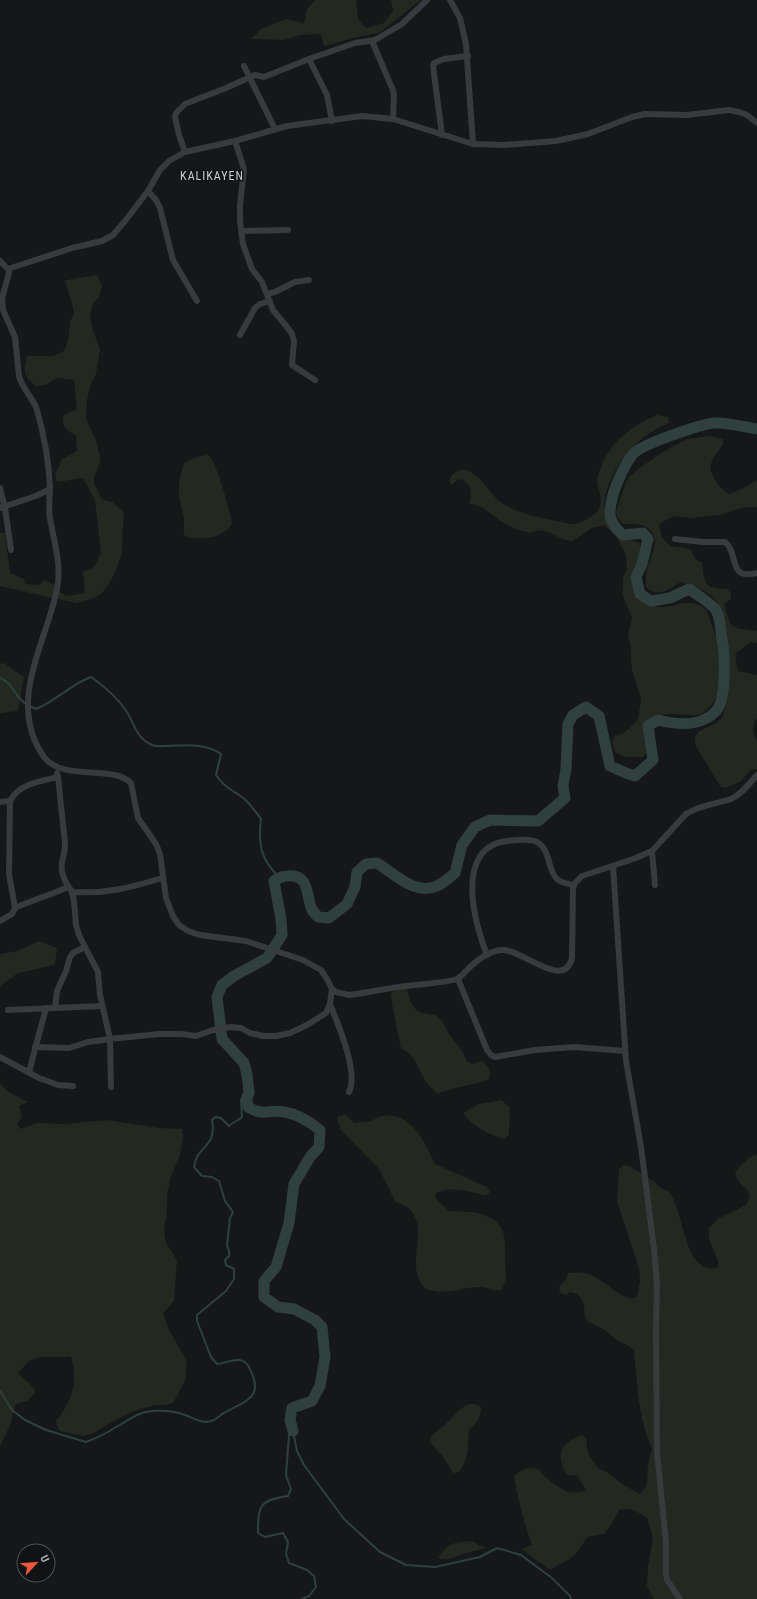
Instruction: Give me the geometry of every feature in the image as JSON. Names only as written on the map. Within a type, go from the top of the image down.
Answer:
[{"type":"street","points":[[185,152],[175,121],[176,113],[185,104],[250,77],[256,75],[264,77],[309,58],[355,43],[372,41],[389,33],[402,24],[427,0]]},
{"type":"street","points":[[450,0],[460,18],[468,56],[473,144]]},
{"type":"street","points":[[372,41],[393,91],[393,119]]},
{"type":"street","points":[[442,135],[433,66],[434,63],[444,59],[468,56]]},
{"type":"street","points":[[309,58],[327,95],[332,121]]},
{"type":"street","points":[[244,66],[274,129]]},
{"type":"street","points":[[8,269],[72,248],[102,241],[113,235],[148,191],[164,165],[175,157],[185,152],[235,141],[274,129],[362,116],[393,119],[473,144],[520,145],[588,134],[632,117],[645,114],[687,114],[729,110],[747,115],[757,123]]},
{"type":"street","points":[[235,141],[244,169],[240,205],[241,231],[249,263],[262,282],[276,315],[292,334],[294,341],[292,365],[316,380]]},
{"type":"street","points":[[148,191],[156,200],[160,208],[173,260],[197,301]]},
{"type":"street","points":[[241,231],[288,230]]},
{"type":"street","points":[[0,261],[8,269],[7,281],[2,298],[3,310],[15,337],[17,366],[20,381],[35,404],[47,459],[50,489],[50,517],[58,557],[59,575],[52,607],[30,682],[27,699],[29,723],[45,758],[57,768],[106,774],[128,781],[133,787],[138,818],[156,844],[160,854],[162,878],[170,908],[179,925],[188,931],[200,935],[238,939],[284,953],[315,966],[324,974],[332,989],[342,994],[349,995],[458,979],[472,965],[487,955],[503,950],[525,956],[544,968],[558,971],[568,967],[571,964],[573,893],[574,885],[577,879],[652,851],[686,814],[707,804],[732,798],[740,793],[757,775]]},
{"type":"street","points":[[267,294],[276,292],[294,282],[309,280]]},
{"type":"street","points":[[0,281],[7,281]]},
{"type":"street","points":[[240,335],[255,308],[260,304],[270,301]]},
{"type":"street","points":[[0,488],[2,508],[11,550]]},
{"type":"street","points":[[2,508],[50,489]]},
{"type":"street","points":[[676,539],[703,542],[725,542],[730,548],[732,560],[738,570],[747,574],[757,573]]},
{"type":"street","points":[[57,768],[65,843],[62,874],[72,892],[76,925],[79,935],[98,972],[102,1006],[110,1040],[111,1087]]},
{"type":"street","points":[[0,920],[12,914],[15,908],[8,874],[10,801],[18,790],[58,777]]},
{"type":"street","points":[[0,802],[10,801]]},
{"type":"street","points":[[487,955],[476,923],[472,874],[482,854],[487,849],[499,842],[537,842],[544,850],[556,878],[562,882],[574,885]]},
{"type":"street","points":[[652,851],[655,885]]},
{"type":"street","points":[[613,866],[625,1051],[641,1147],[657,1284],[657,1452],[666,1542],[666,1572],[668,1580],[680,1599]]},
{"type":"street","points":[[72,892],[90,893],[120,890],[162,878]]},
{"type":"street","points":[[15,908],[39,897],[55,893],[68,887]]},
{"type":"street","points":[[56,1008],[57,990],[66,971],[70,957],[73,953],[85,947]]},
{"type":"street","points":[[458,979],[490,1055],[495,1057],[535,1050],[574,1047],[625,1051]]},
{"type":"street","points":[[36,1046],[69,1048],[88,1042],[159,1034],[196,1036],[213,1030],[231,1027],[241,1028],[250,1033],[263,1036],[276,1036],[290,1033],[318,1019],[326,1013],[330,1004],[332,989]]},
{"type":"street","points":[[330,1004],[347,1051],[352,1081],[352,1086],[349,1092]]},
{"type":"street","points":[[8,1010],[102,1006]]},
{"type":"street","points":[[29,1072],[46,1008]]},
{"type":"street","points":[[0,1057],[39,1078],[58,1085],[73,1086]]},
{"type":"shaded area","points":[[315,0],[356,0],[358,19],[366,28],[384,23],[393,11],[391,0],[421,0],[379,33],[324,46],[321,34],[300,35],[284,40],[251,39],[261,29],[286,19],[304,23],[307,9]]},
{"type":"shaded area","points":[[97,275],[102,285],[99,298],[93,303],[90,316],[93,331],[100,349],[96,374],[91,383],[87,400],[86,419],[96,440],[100,457],[100,463],[94,477],[94,483],[101,499],[112,502],[123,511],[122,551],[115,573],[102,593],[86,601],[76,603],[0,586],[0,533],[5,533],[10,573],[24,579],[25,584],[40,585],[44,580],[55,585],[60,592],[66,596],[85,593],[83,572],[94,567],[101,553],[95,500],[83,478],[57,482],[55,474],[62,459],[77,451],[76,436],[67,430],[63,422],[64,415],[77,409],[74,380],[57,378],[45,385],[36,386],[26,376],[25,366],[27,356],[53,356],[64,351],[68,342],[70,321],[74,314],[65,281]]},
{"type":"shaded area","points":[[657,415],[668,417],[669,423],[652,432],[636,444],[620,463],[608,487],[605,500],[605,512],[609,523],[617,533],[625,538],[640,543],[640,556],[634,583],[634,590],[639,598],[659,607],[689,603],[700,605],[706,610],[720,652],[722,674],[717,695],[705,711],[698,715],[667,714],[653,719],[643,729],[646,753],[643,757],[626,757],[616,753],[613,746],[613,739],[615,735],[622,734],[638,719],[641,698],[632,670],[631,647],[628,635],[632,618],[623,596],[623,577],[627,569],[626,556],[617,537],[604,525],[592,528],[573,541],[543,530],[525,532],[519,530],[501,521],[480,506],[469,504],[471,497],[470,486],[463,480],[458,479],[452,485],[450,480],[456,472],[462,470],[469,471],[480,480],[497,499],[513,509],[542,518],[571,524],[578,523],[591,517],[599,509],[601,497],[597,483],[598,473],[611,448],[624,434]]},
{"type":"shaded area","points":[[710,436],[723,439],[723,445],[714,457],[711,465],[713,477],[722,489],[729,494],[742,489],[757,480],[757,507],[741,508],[720,515],[690,518],[674,516],[659,524],[662,537],[670,546],[690,549],[696,559],[702,563],[705,581],[707,584],[714,588],[727,589],[731,593],[731,599],[724,604],[730,624],[737,628],[757,631],[757,643],[751,642],[735,654],[738,671],[757,675],[757,718],[755,720],[753,731],[757,742],[757,770],[751,769],[740,782],[725,788],[720,786],[696,746],[695,739],[700,731],[716,723],[723,715],[728,684],[729,651],[725,638],[725,623],[721,612],[714,598],[707,592],[681,582],[663,592],[659,593],[650,591],[646,587],[646,574],[653,553],[655,539],[647,528],[638,524],[623,524],[618,518],[616,512],[626,482],[637,470],[661,453],[687,439]]},
{"type":"shaded area","points":[[206,455],[210,456],[217,470],[232,524],[223,533],[217,536],[197,539],[185,536],[179,485],[184,463],[194,458]]},
{"type":"shaded area","points":[[4,663],[24,677],[18,711],[0,713],[0,664]]},
{"type":"shaded area","points":[[39,941],[57,948],[55,965],[18,973],[0,986],[0,954],[17,951]]},
{"type":"shaded area","points":[[401,988],[407,989],[410,1001],[416,1010],[422,1013],[435,1015],[442,1021],[449,1034],[461,1049],[467,1061],[472,1064],[482,1061],[489,1068],[489,1079],[450,1089],[438,1094],[426,1082],[410,1054],[401,1049],[391,993]]},
{"type":"shaded area","points":[[0,1083],[7,1091],[28,1102],[19,1106],[22,1116],[17,1125],[21,1129],[37,1123],[65,1124],[107,1120],[159,1128],[182,1129],[183,1138],[180,1155],[171,1176],[167,1194],[167,1213],[164,1229],[166,1243],[177,1260],[174,1301],[163,1313],[169,1330],[187,1361],[185,1381],[173,1403],[167,1405],[156,1405],[134,1411],[94,1433],[83,1436],[60,1431],[56,1421],[70,1398],[74,1383],[71,1357],[40,1357],[29,1361],[18,1373],[34,1388],[35,1393],[27,1401],[16,1404],[10,1425],[0,1446]]},
{"type":"shaded area","points":[[501,1100],[510,1107],[509,1135],[504,1139],[481,1129],[463,1113],[479,1104]]},
{"type":"shaded area","points":[[345,1114],[354,1123],[370,1121],[382,1116],[401,1118],[416,1130],[427,1147],[435,1164],[487,1187],[490,1192],[486,1196],[467,1191],[453,1190],[441,1191],[435,1194],[437,1200],[449,1211],[473,1212],[484,1215],[495,1220],[503,1231],[505,1242],[506,1278],[502,1290],[478,1287],[441,1292],[426,1289],[423,1286],[419,1280],[416,1268],[418,1230],[415,1217],[408,1207],[395,1201],[379,1169],[340,1129],[337,1117]]},
{"type":"shaded area","points":[[757,1154],[757,1599],[654,1599],[647,1586],[648,1567],[653,1538],[647,1518],[637,1512],[623,1509],[619,1510],[604,1534],[587,1537],[574,1556],[551,1570],[522,1549],[532,1545],[517,1494],[514,1476],[526,1468],[532,1467],[539,1469],[553,1483],[566,1491],[586,1491],[578,1476],[567,1475],[561,1461],[564,1446],[582,1435],[586,1438],[588,1454],[598,1468],[609,1473],[622,1484],[640,1494],[647,1483],[648,1464],[652,1448],[647,1436],[641,1412],[634,1350],[618,1341],[605,1330],[589,1322],[585,1318],[584,1305],[581,1298],[575,1293],[570,1292],[566,1295],[560,1293],[559,1287],[567,1278],[568,1273],[582,1273],[597,1278],[619,1294],[626,1297],[632,1299],[637,1296],[640,1281],[639,1268],[617,1201],[619,1169],[624,1165],[629,1166],[668,1191],[674,1200],[691,1252],[698,1262],[706,1268],[718,1267],[718,1261],[709,1239],[709,1228],[719,1218],[746,1205],[750,1196],[749,1193],[738,1180],[735,1173],[747,1159]]},
{"type":"shaded area","points":[[469,1404],[475,1404],[481,1407],[480,1415],[469,1430],[465,1462],[459,1472],[453,1473],[430,1439],[459,1410]]},
{"type":"shaded area","points":[[472,1541],[480,1546],[486,1547],[451,1558],[438,1558],[445,1549],[452,1544]]},
{"type":"waterway","points":[[293,1431],[290,1420],[292,1408],[312,1401],[320,1386],[325,1357],[322,1327],[315,1320],[294,1309],[278,1307],[264,1297],[264,1281],[276,1267],[289,1223],[294,1184],[310,1157],[319,1147],[320,1130],[299,1116],[279,1111],[259,1112],[248,1107],[247,1097],[249,1093],[244,1063],[222,1039],[217,997],[222,985],[234,976],[267,958],[282,935],[281,919],[274,881],[279,878],[288,876],[300,878],[306,887],[312,910],[318,917],[329,918],[347,904],[355,887],[357,872],[366,864],[377,863],[398,878],[413,886],[429,888],[440,885],[455,873],[462,845],[475,827],[490,820],[538,821],[565,798],[563,786],[566,769],[568,724],[573,715],[586,707],[599,716],[610,766],[635,776],[653,760],[648,726],[658,720],[681,724],[697,722],[704,720],[716,711],[722,698],[724,670],[723,645],[717,612],[708,603],[689,589],[670,598],[651,601],[640,594],[636,577],[642,564],[648,539],[643,533],[623,535],[614,526],[610,517],[610,507],[614,490],[630,458],[633,454],[648,445],[672,435],[708,424],[725,423],[757,429]]},
{"type":"waterway","points":[[30,706],[36,709],[43,706],[77,684],[91,677],[115,697],[127,712],[136,731],[142,739],[152,745],[202,746],[215,750],[221,754],[216,775],[225,785],[248,802],[261,819],[260,843],[264,857],[279,877]]},
{"type":"waterway","points":[[0,678],[8,683],[19,698],[26,704]]},
{"type":"waterway","points":[[0,1391],[12,1410],[25,1420],[46,1430],[86,1442],[142,1413],[155,1411],[171,1412],[208,1422],[215,1420],[222,1414],[251,1397],[254,1392],[255,1385],[249,1367],[246,1363],[238,1360],[217,1364],[211,1357],[197,1321],[197,1315],[226,1291],[234,1279],[234,1269],[226,1265],[225,1260],[229,1256],[227,1246],[230,1218],[233,1212],[225,1201],[219,1181],[212,1177],[202,1176],[194,1167],[199,1154],[212,1136],[212,1120],[215,1117],[221,1118],[229,1126],[242,1117],[241,1099],[249,1093]]},
{"type":"waterway","points":[[293,1431],[297,1451],[304,1465],[344,1519],[380,1552],[406,1565],[435,1567],[480,1557],[497,1548],[521,1555],[552,1578],[570,1596],[571,1599]]},
{"type":"waterway","points":[[293,1431],[289,1435],[286,1475],[291,1489],[288,1496],[266,1502],[262,1506],[259,1516],[258,1533],[265,1537],[283,1533],[288,1542],[286,1554],[289,1563],[307,1570],[314,1576],[316,1587],[309,1596],[302,1599]]},
{"type":"district","name":"KALIKAYEN","points":[[212,176]]}]
